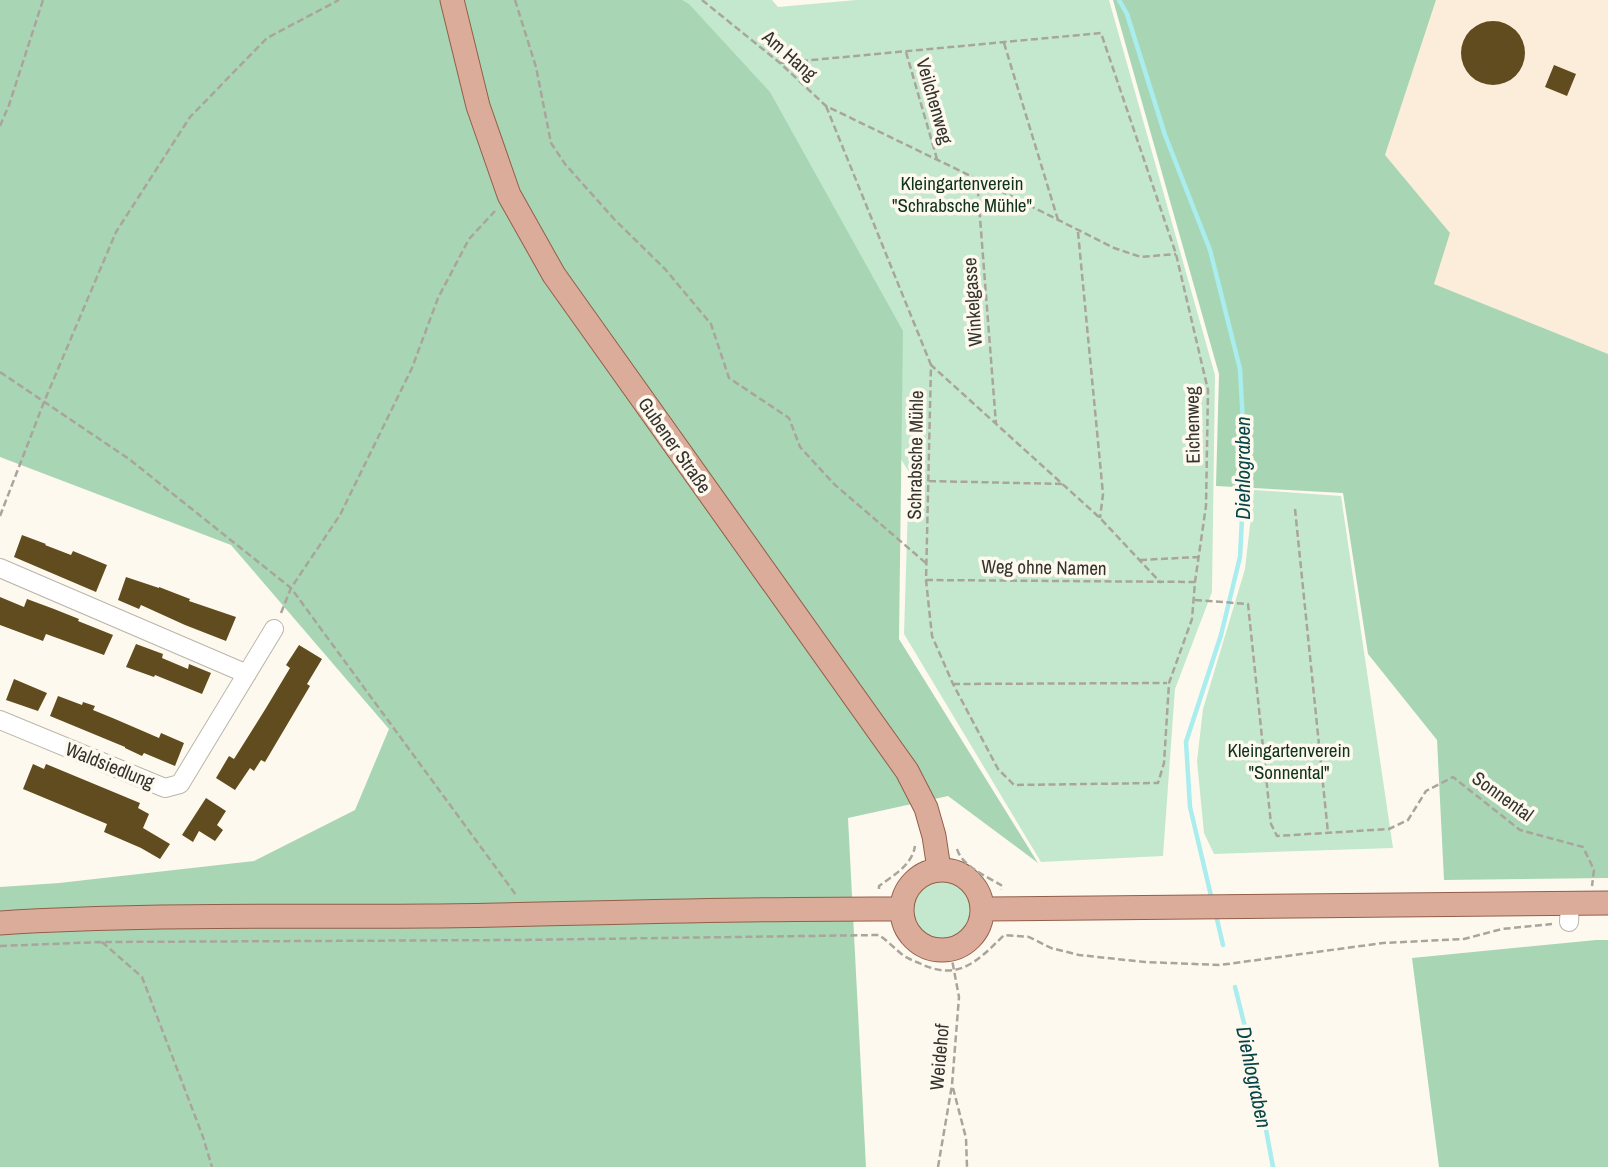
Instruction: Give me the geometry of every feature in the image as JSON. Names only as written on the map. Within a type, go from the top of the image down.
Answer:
[{"type":"main road","name":"Gubener Straße","points":[[452,0],[478,106],[509,195],[554,275],[907,771],[926,808],[939,869]]},
{"type":"main road","points":[[939,869],[954,871],[974,885],[983,909],[977,930],[960,946],[952,960],[939,950],[920,944],[906,929],[902,909],[907,889],[914,881],[939,869]]},
{"type":"main road","points":[[983,909],[1234,906],[1584,908]]},
{"type":"main road","points":[[0,923],[100,918],[902,909]]},
{"type":"street","points":[[0,568],[247,674]]},
{"type":"street","name":"Waldsiedlung","points":[[0,720],[165,788],[180,784],[274,629]]},
{"type":"path","points":[[0,126],[43,0]]},
{"type":"path","points":[[0,516],[44,402],[116,232],[190,117],[267,38],[339,0]]},
{"type":"path","points":[[515,0],[536,67],[551,143],[565,164],[665,270],[711,324],[729,378],[789,418],[800,446],[834,484],[927,564]]},
{"type":"path","name":"Am Hang","points":[[702,0],[780,63],[825,106]]},
{"type":"path","name":"Eichenweg","points":[[1003,42],[1101,33],[1176,254],[1208,390],[1206,506],[1192,619],[1168,683],[1164,763],[1158,783]]},
{"type":"path","points":[[780,63],[1003,42],[1058,220]]},
{"type":"path","name":"Veilchenweg","points":[[906,51],[937,159]]},
{"type":"path","points":[[825,106],[1114,247],[1142,257],[1176,254]]},
{"type":"path","points":[[825,106],[931,365]]},
{"type":"path","name":"Winkelgasse","points":[[977,178],[996,424]]},
{"type":"path","points":[[274,629],[291,588],[340,514],[352,490],[412,368],[438,298],[469,239],[509,195]]},
{"type":"path","points":[[1078,230],[1102,494],[1100,518]]},
{"type":"path","name":"Schrabsche Mühle","points":[[931,365],[1100,518],[1161,583]]},
{"type":"path","name":"Schrabsche Mühle","points":[[931,365],[926,580],[932,636],[953,684],[998,769],[1014,785],[1158,783]]},
{"type":"path","points":[[929,481],[1062,484]]},
{"type":"path","points":[[1295,509],[1328,833]]},
{"type":"path","points":[[1140,560],[1199,557]]},
{"type":"path","name":"Weg ohne Namen","points":[[926,580],[1195,582]]},
{"type":"path","name":"Sonnental","points":[[1194,600],[1248,604],[1272,824],[1277,836],[1389,829],[1408,820],[1426,791],[1453,777],[1520,830],[1583,847],[1594,870],[1584,908]]},
{"type":"path","points":[[953,684],[1168,683]]},
{"type":"path","points":[[0,946],[102,942],[879,935],[905,957],[941,971],[952,960],[970,965],[1004,935],[1029,937],[1051,948],[1079,955],[1145,962],[1220,965],[1383,943],[1464,939],[1584,908]]},
{"type":"path","points":[[113,952],[142,977],[212,1167]]},
{"type":"path","name":"Weidehof","points":[[938,1167],[952,1085],[958,997],[952,960]]},
{"type":"path","points":[[952,1085],[967,1138],[967,1167]]},
{"type":"shaded area","points":[[1436,0],[1608,0],[1608,354],[1434,284],[1385,155]]},
{"type":"green space","points":[[0,0],[682,0],[689,4],[770,92],[903,331],[899,639],[1038,863],[948,796],[848,818],[866,1167],[0,1167],[0,887],[254,861],[355,810],[389,729],[231,545],[0,457]]},
{"type":"green space","name":"Kleingartenverein \"Schrabsche Mühle\"","points":[[612,0],[772,0],[778,7],[856,0],[1109,0],[1215,375],[1212,592],[1175,689],[1163,856],[1041,862],[904,634],[909,472]]},
{"type":"green space","points":[[1113,0],[1436,0],[1385,155],[1450,233],[1434,284],[1608,354],[1608,878],[1444,880],[1437,740],[1368,654],[1343,493],[1216,486],[1219,374]]},
{"type":"green space","name":"Kleingartenverein \"Sonnental\"","points":[[1254,490],[1341,496],[1393,848],[1214,854],[1204,833],[1197,761],[1203,709],[1245,569]]},
{"type":"green space","points":[[936,878],[948,878],[964,887],[971,897],[971,921],[964,931],[948,940],[936,940],[925,935],[916,926],[911,915],[911,903],[916,892],[925,883]]},
{"type":"green space","points":[[1608,940],[1608,1167],[1439,1167],[1412,958]]},
{"type":"building","points":[[1493,21],[1511,27],[1519,35],[1525,53],[1519,71],[1511,79],[1493,85],[1475,79],[1467,71],[1461,53],[1467,35],[1475,27]]},
{"type":"building","points":[[1554,65],[1576,74],[1567,96],[1545,87]]},
{"type":"building","points":[[22,535],[71,555],[73,551],[107,565],[96,592],[14,557]]},
{"type":"building","points":[[126,577],[236,617],[226,641],[141,605],[139,609],[118,600]]},
{"type":"building","points":[[0,597],[24,607],[27,599],[113,635],[104,655],[46,634],[43,641],[0,625]]},
{"type":"building","points":[[136,644],[163,654],[162,658],[188,669],[189,664],[211,673],[202,694],[155,675],[154,677],[126,667]]},
{"type":"building","points":[[299,645],[322,659],[307,684],[310,686],[265,762],[261,760],[254,771],[250,768],[235,790],[216,778],[229,756],[234,759],[266,708],[290,668],[286,665]]},
{"type":"building","points":[[14,679],[47,693],[38,711],[6,700]]},
{"type":"building","points":[[58,696],[82,705],[83,702],[95,706],[93,710],[159,738],[161,733],[184,743],[175,766],[144,753],[142,756],[50,716]]},
{"type":"building","points":[[33,764],[44,769],[46,764],[140,803],[138,808],[149,814],[143,828],[170,844],[160,859],[104,832],[107,824],[23,789]]},
{"type":"building","points":[[206,798],[226,811],[217,825],[223,830],[215,841],[199,831],[193,842],[182,835]]},
{"type":"waterway","name":"Diehlograben","points":[[1119,0],[1127,14],[1165,135],[1210,250],[1240,369],[1245,460],[1240,557],[1221,635],[1186,742],[1190,807],[1212,900]]},
{"type":"waterway","name":"Diehlograben","points":[[1216,915],[1223,945]]},
{"type":"waterway","name":"Diehlograben","points":[[1235,987],[1252,1055],[1273,1167]]}]
